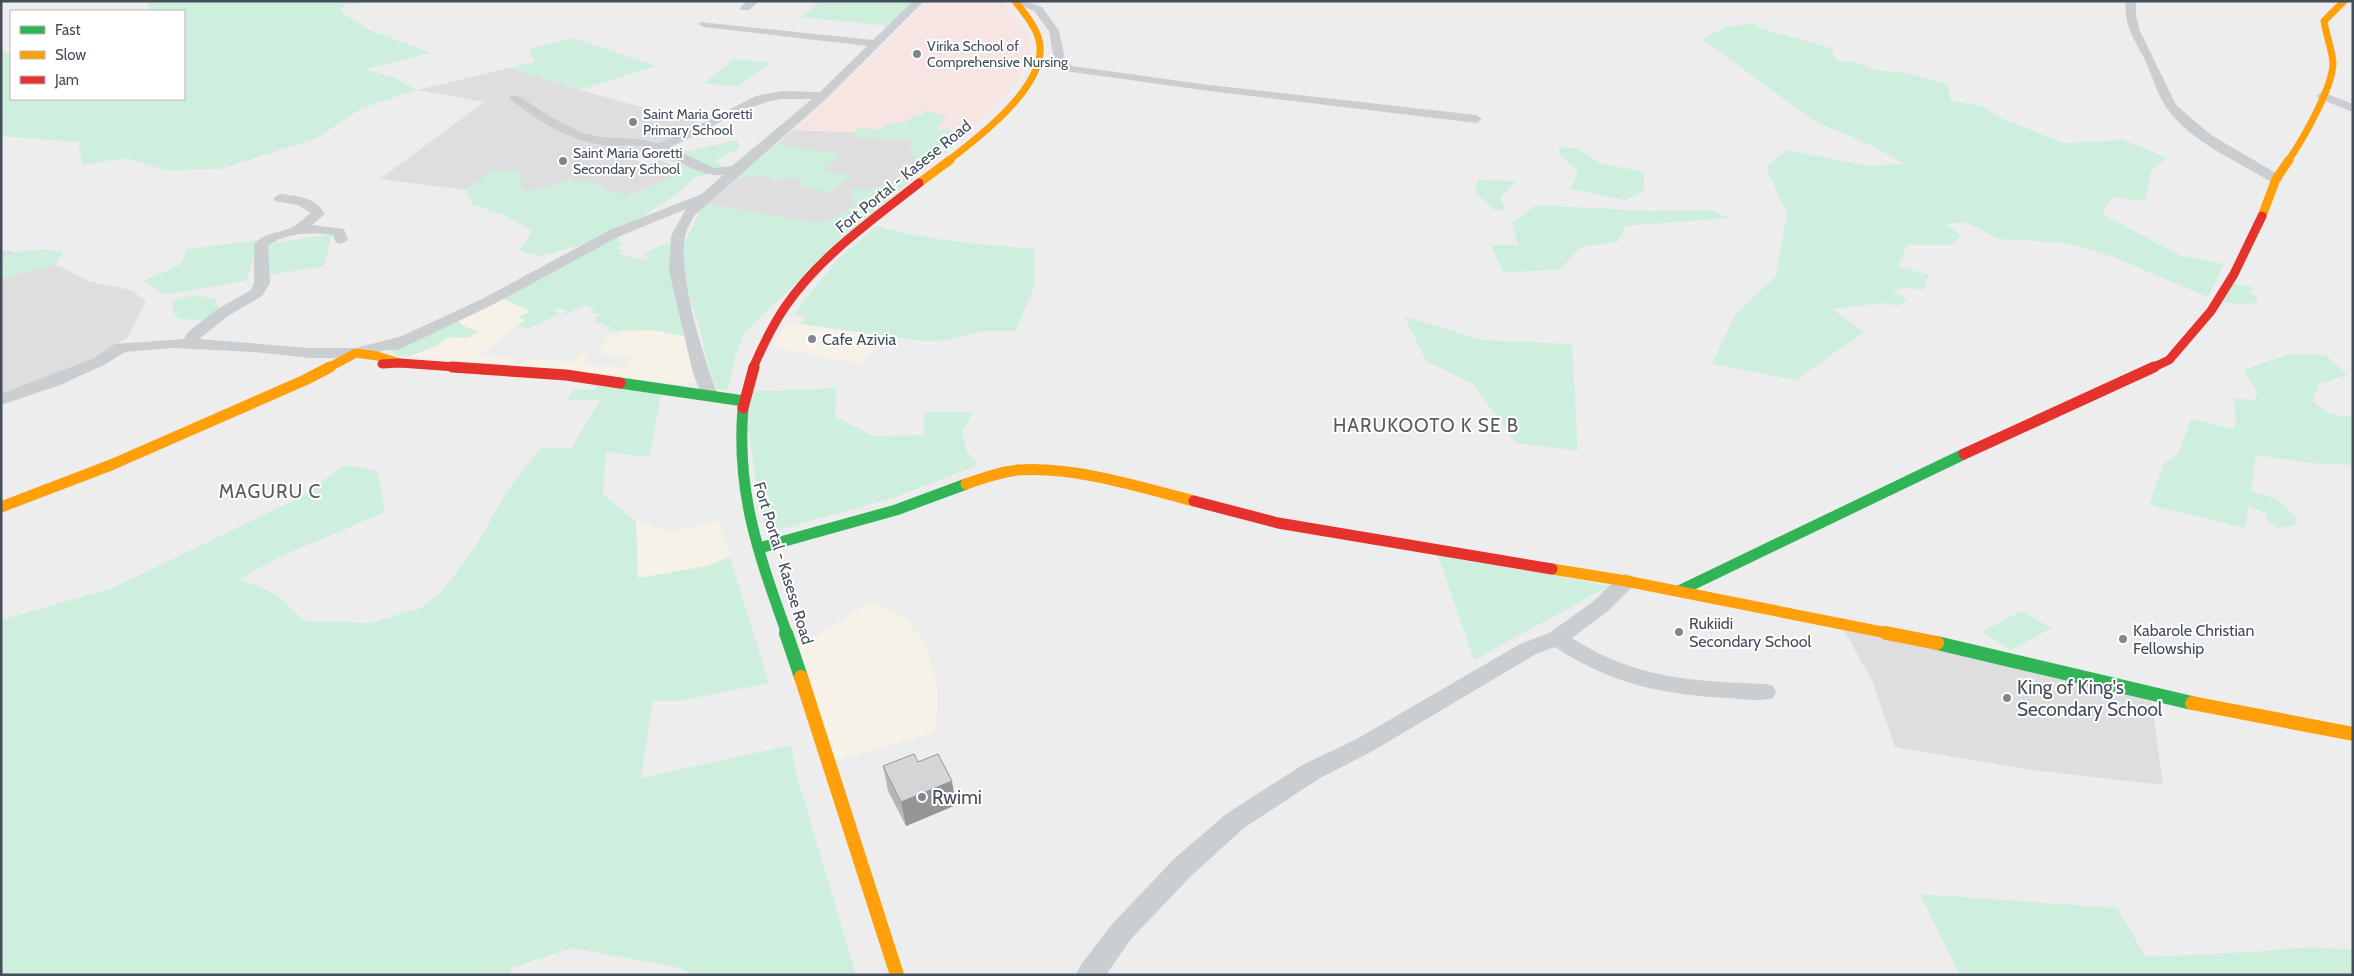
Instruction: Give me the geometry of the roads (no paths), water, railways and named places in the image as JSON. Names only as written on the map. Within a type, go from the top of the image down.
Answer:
[{"type":"main road","name":"Fort Portal - Kasese Road","points":[[897,975],[759,548],[740,469],[739,424],[757,356],[767,333],[782,309],[816,270],[860,231],[989,126],[1026,85],[1035,69],[1039,54],[1038,42],[1030,21],[1015,1]]},
{"type":"main road","points":[[1679,591],[1985,444],[2169,360],[2190,340],[2204,321],[2250,245],[2276,179],[2302,140],[2334,65],[2333,53],[2325,31],[2324,21],[2344,1]]},
{"type":"main road","points":[[305,380],[336,362],[377,356],[400,363]]},
{"type":"main road","points":[[1,506],[111,465],[356,359],[566,375],[744,401]]},
{"type":"main road","points":[[759,548],[896,510],[989,475],[1024,470],[1118,482],[1236,514],[1317,530],[1679,591],[1976,651],[2173,699],[2353,734]]},
{"type":"street","points":[[745,8],[754,1]]},
{"type":"street","points":[[709,395],[701,373],[676,271],[678,236],[688,214],[736,170],[823,96],[919,1]]},
{"type":"street","points":[[1015,1],[1038,9],[1054,31],[1060,60],[1069,69],[1476,120]]},
{"type":"street","points":[[2131,1],[2132,24],[2152,63],[2159,85],[2172,106],[2186,121],[2206,136],[2276,179]]},
{"type":"street","points":[[704,24],[877,44]]},
{"type":"street","points":[[659,147],[691,134],[760,98],[782,95],[823,96]]},
{"type":"street","points":[[2322,96],[2353,108]]},
{"type":"street","points":[[515,98],[539,117],[584,137],[606,141],[642,141],[712,172],[736,170]]},
{"type":"street","points":[[712,172],[712,192]]},
{"type":"street","points":[[1,400],[54,382],[98,362],[121,347],[188,344],[253,347],[356,359],[487,302],[615,233],[712,192]]},
{"type":"street","points":[[280,198],[309,204],[315,208],[318,214],[313,220],[296,231]]},
{"type":"street","points":[[188,344],[194,335],[222,313],[257,293],[262,283],[261,245],[264,241],[296,231],[329,229],[338,232],[341,240]]},
{"type":"street","points":[[377,356],[401,341]]},
{"type":"street","points":[[310,353],[336,362]]},
{"type":"street","points":[[1090,975],[1122,931],[1184,867],[1235,821],[1312,771],[1363,746],[1528,649],[1557,638],[1601,606],[1626,581]]},
{"type":"street","points":[[1557,638],[1594,662],[1648,680],[1732,691],[1765,692]]},
{"type":"place","name":"Virika School of Comprehensive Nursing","points":[[917,54]]},
{"type":"place","name":"Saint Maria Goretti Primary School","points":[[633,122]]},
{"type":"place","name":"Saint Maria Goretti Secondary School","points":[[563,161]]},
{"type":"place","name":"Cafe Azivia","points":[[812,339]]},
{"type":"place","name":"Rukiidi Secondary School","points":[[1679,632]]},
{"type":"place","name":"Kabarole Christian Fellowship","points":[[2123,639]]},
{"type":"place","name":"King of King's Secondary School","points":[[2007,698]]},
{"type":"place","name":"Rwimi","points":[[922,797]]},
{"type":"district","name":"HARUKOOTO K SE B","points":[[1426,425]]},
{"type":"district","name":"MAGURU C","points":[[270,491]]}]
